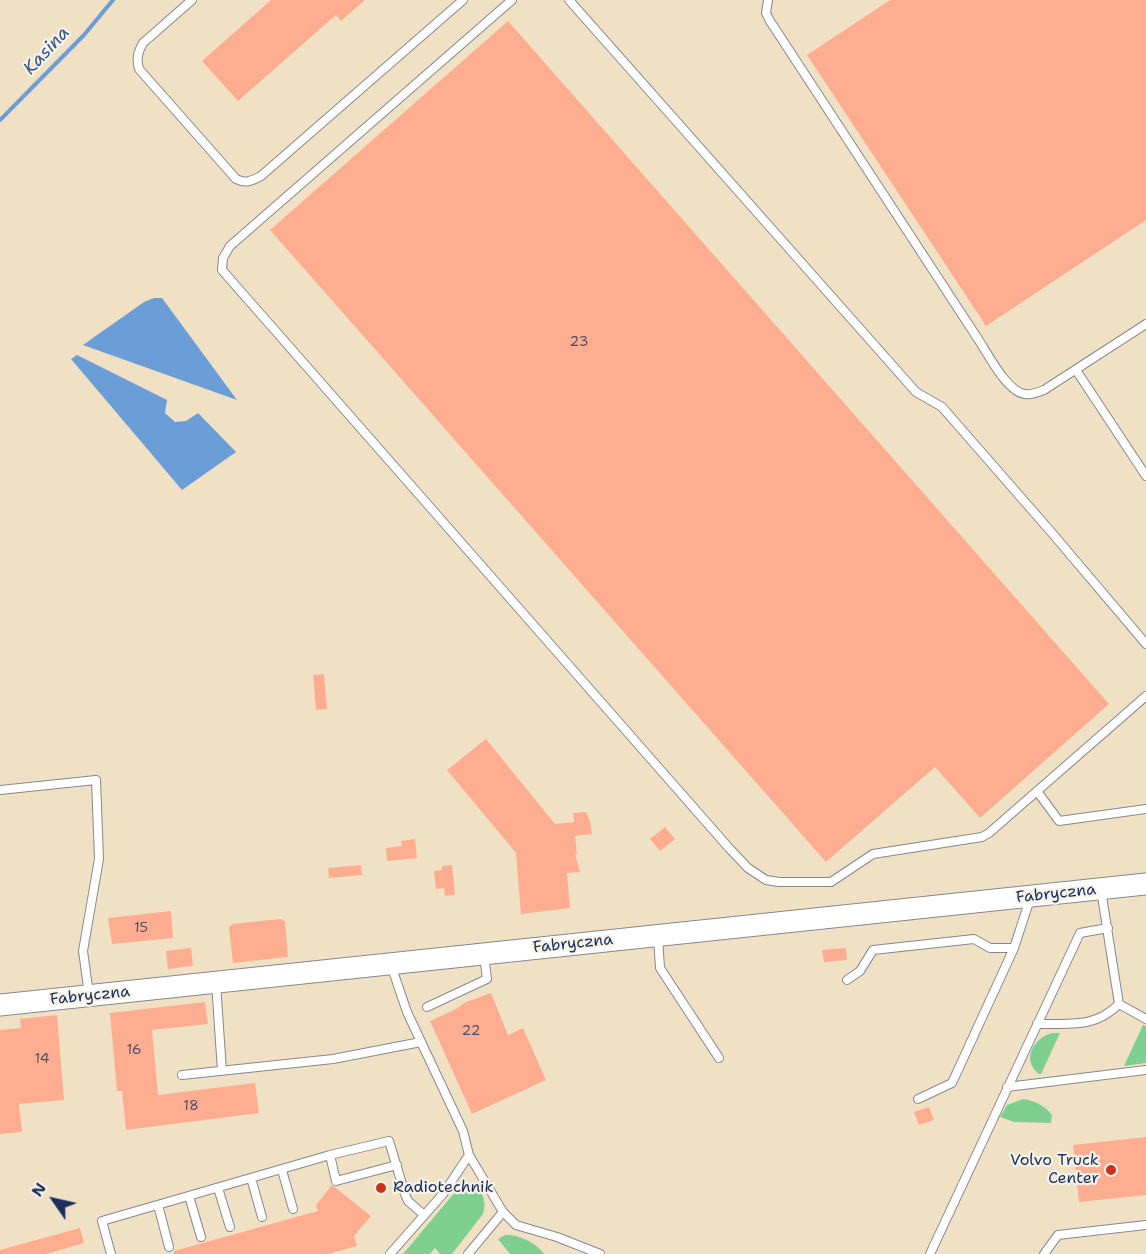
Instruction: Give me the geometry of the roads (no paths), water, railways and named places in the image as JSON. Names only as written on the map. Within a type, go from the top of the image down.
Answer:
[{"type":"main road","name":"Fabryczna","points":[[0,1005],[1146,884]]},
{"type":"lane","points":[[192,0],[143,43],[136,61],[139,69],[236,179],[243,182],[261,176],[463,0]]},
{"type":"lane","points":[[512,0],[230,246],[223,258],[222,270],[735,855],[766,880],[831,882],[873,854],[978,838],[989,833],[1146,696]]},
{"type":"lane","points":[[568,0],[916,392],[942,407],[1146,644]]},
{"type":"lane","points":[[768,0],[766,13],[770,21],[1008,384],[1019,392],[1032,394],[1044,390],[1146,324]]},
{"type":"lane","points":[[1076,370],[1146,476]]},
{"type":"lane","points":[[0,790],[96,780],[99,859],[83,951],[90,996]]},
{"type":"lane","points":[[1037,791],[1059,821],[1146,809]]},
{"type":"lane","points":[[1101,889],[1119,1004]]},
{"type":"lane","points":[[918,1099],[952,1083],[1014,948],[1031,897]]},
{"type":"lane","points":[[930,1254],[1080,933],[1108,928]]},
{"type":"lane","points":[[658,936],[660,968],[718,1058]]},
{"type":"lane","points":[[848,980],[860,971],[873,950],[974,939],[990,948],[1014,948]]},
{"type":"lane","points":[[427,1007],[487,980],[484,953]]},
{"type":"lane","points":[[390,963],[407,1012],[463,1131],[469,1155],[503,1212],[516,1225],[598,1253]]},
{"type":"lane","points":[[216,982],[222,1071]]},
{"type":"lane","points":[[1119,1004],[1146,1019]]},
{"type":"lane","points":[[1037,1024],[1089,1022],[1103,1018],[1119,1004]]},
{"type":"lane","points":[[183,1075],[333,1059],[422,1042]]},
{"type":"lane","points":[[1007,1087],[1146,1070]]},
{"type":"lane","points":[[111,1254],[102,1221],[330,1155],[389,1141],[408,1202],[424,1215]]},
{"type":"lane","points":[[330,1155],[336,1181],[397,1165]]},
{"type":"lane","points":[[390,1254],[443,1194],[469,1155]]},
{"type":"lane","points":[[282,1170],[293,1209]]},
{"type":"lane","points":[[251,1178],[262,1217]]},
{"type":"lane","points":[[218,1188],[230,1227]]},
{"type":"lane","points":[[189,1196],[201,1237]]},
{"type":"lane","points":[[158,1205],[169,1247]]},
{"type":"lane","points":[[468,1254],[503,1212]]},
{"type":"lane","points":[[1044,1254],[1058,1235],[1146,1225]]},
{"type":"water","points":[[162,298],[237,400],[83,345],[144,302]]},
{"type":"water","points":[[77,355],[167,400],[165,413],[175,422],[186,421],[198,413],[236,452],[182,490],[71,359]]},
{"type":"waterway","name":"Kasina","points":[[0,120],[84,35],[113,0]]},
{"type":"place","name":"Volvo Truck Center","points":[[1111,1170]]},
{"type":"place","name":"Radiotechnik","points":[[381,1188]]}]
